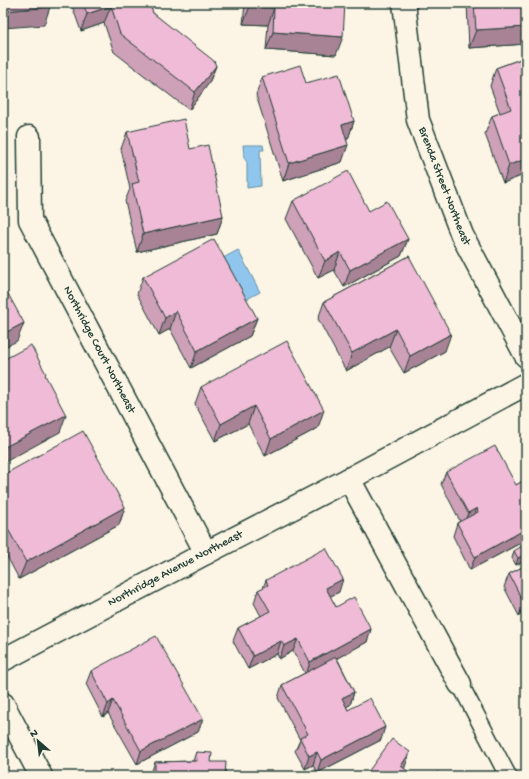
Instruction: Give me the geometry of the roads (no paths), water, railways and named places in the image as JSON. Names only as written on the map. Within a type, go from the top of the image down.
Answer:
[{"type":"street","name":"Brenda Street Northeast","points":[[404,3],[418,120],[462,235],[526,356]]},
{"type":"street","name":"Northridge Court Northeast","points":[[29,137],[30,220],[206,553]]},
{"type":"street","name":"Northridge Avenue Northeast","points":[[3,660],[349,479],[526,384]]},
{"type":"street","points":[[349,479],[460,684]]},
{"type":"street","points":[[3,704],[41,776]]},
{"type":"lane","points":[[460,684],[508,776]]},
{"type":"water","points":[[243,145],[263,145],[264,150],[260,150],[261,186],[247,188],[247,162],[244,158]]},
{"type":"water","points":[[238,250],[260,292],[236,305],[214,263]]}]
